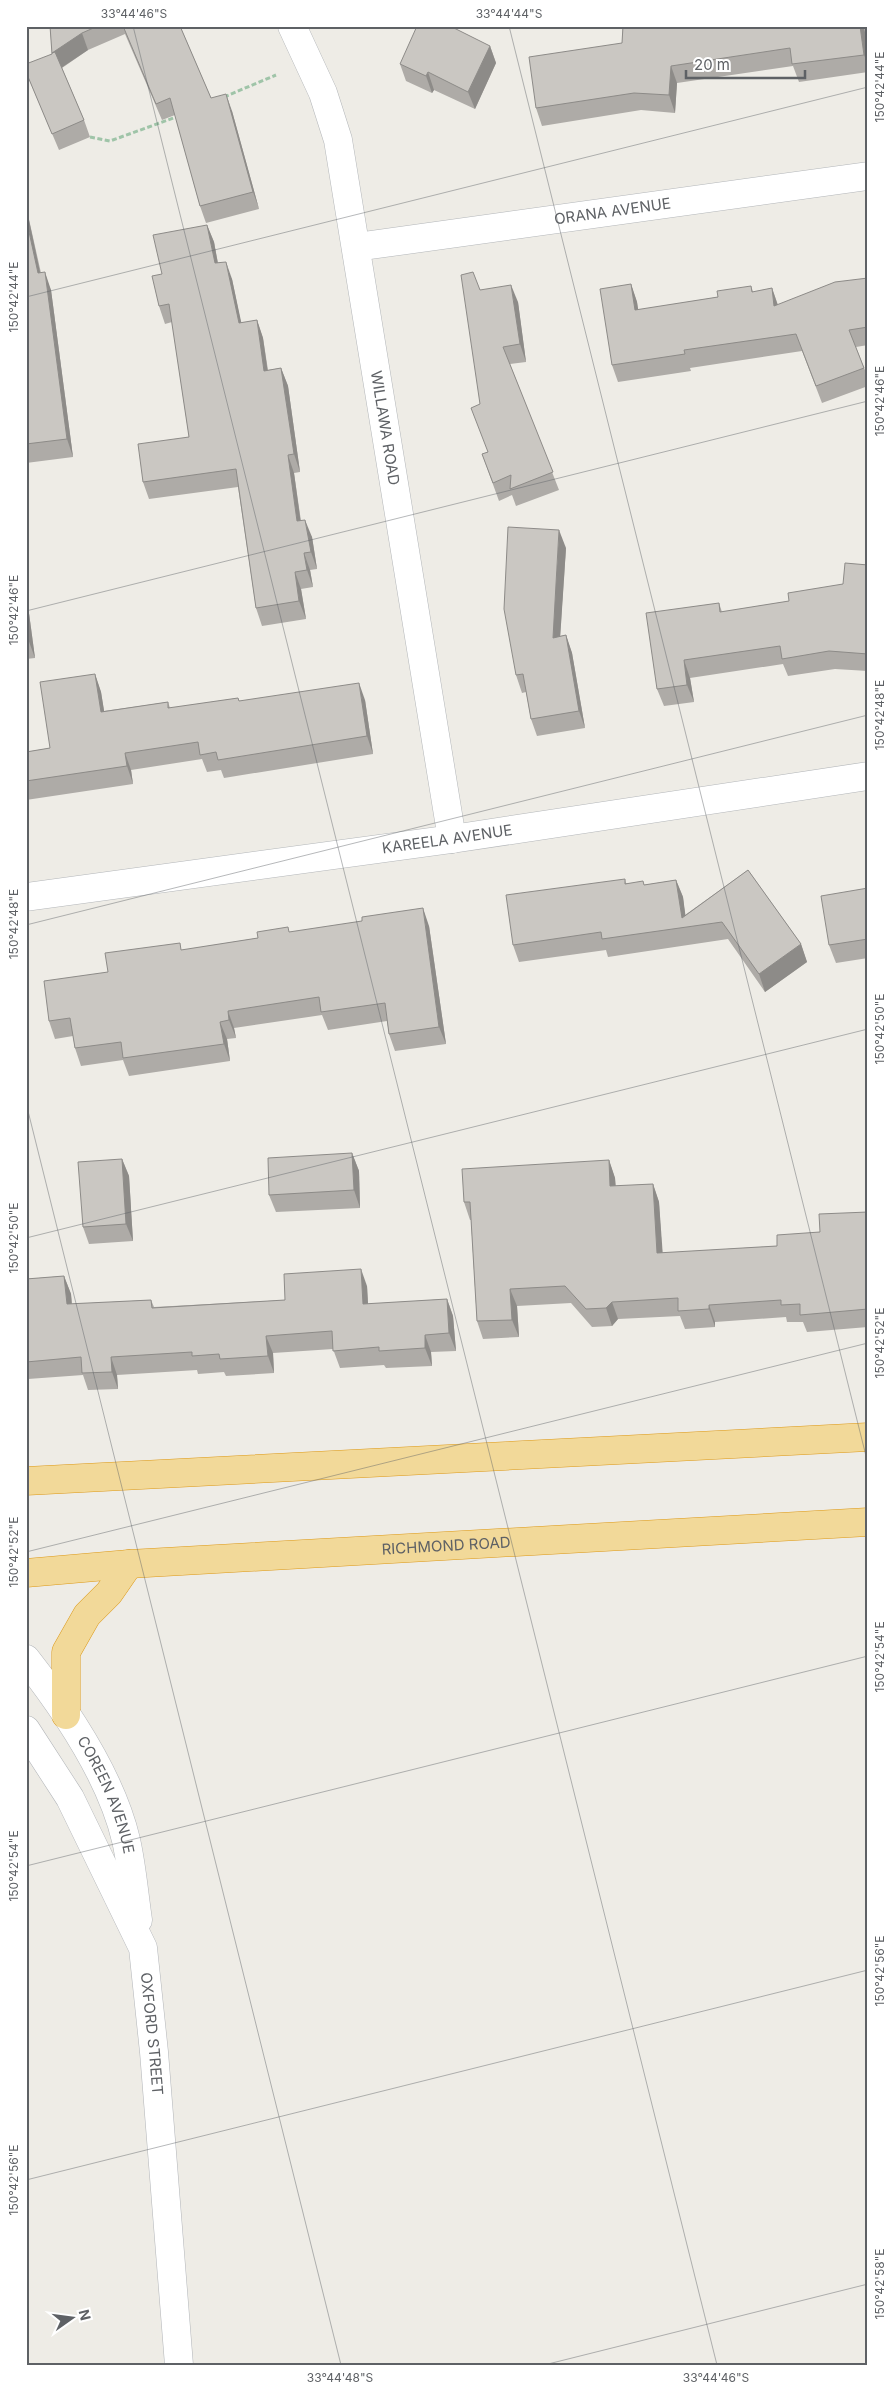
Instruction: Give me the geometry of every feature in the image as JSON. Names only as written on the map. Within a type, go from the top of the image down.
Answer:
[{"type":"highway","points":[[28,1480],[868,1437]]},
{"type":"highway","name":"RICHMOND ROAD","points":[[26,1573],[130,1564],[868,1522]]},
{"type":"highway","points":[[66,1715],[66,1652],[87,1615],[109,1592],[130,1564]]},
{"type":"street","name":"WILLAWA ROAD","points":[[292,26],[323,93],[338,140],[452,839]]},
{"type":"street","name":"ORANA AVENUE","points":[[356,247],[868,176]]},
{"type":"street","name":"KAREELA AVENUE","points":[[26,897],[452,839],[868,776]]},
{"type":"street","name":"COREEN AVENUE","points":[[26,1659],[51,1690],[87,1748],[111,1795],[126,1839],[143,1948]]},
{"type":"street","name":"OXFORD STREET","points":[[29,1738],[70,1798],[143,1948],[154,2052],[179,2365]]},
{"type":"path","points":[[223,98],[278,74]]},
{"type":"path","points":[[90,137],[110,141],[180,116]]},
{"type":"building","points":[[50,26],[98,26],[82,33],[52,53],[55,52],[84,120],[52,134],[26,72],[26,64],[52,54]]},
{"type":"building","points":[[123,26],[180,26],[211,98],[226,94],[253,192],[200,206],[170,98],[156,104]]},
{"type":"building","points":[[417,26],[450,26],[490,46],[468,92],[428,72],[426,76],[400,64]]},
{"type":"building","points":[[623,26],[860,26],[864,55],[792,64],[790,48],[671,66],[669,95],[634,93],[536,108],[529,57],[622,43]]},
{"type":"building","points":[[26,218],[38,273],[45,272],[67,439],[26,444]]},
{"type":"building","points":[[207,225],[215,263],[226,262],[239,323],[257,320],[264,371],[281,368],[294,454],[288,455],[297,521],[305,520],[311,552],[304,553],[307,570],[295,572],[299,601],[256,608],[236,469],[143,482],[138,444],[189,437],[169,304],[159,306],[152,276],[162,274],[153,235]]},
{"type":"building","points":[[473,272],[480,290],[511,285],[520,344],[503,347],[553,472],[510,489],[511,475],[493,483],[482,454],[488,452],[471,408],[480,404],[461,275]]},
{"type":"building","points":[[868,278],[868,327],[849,330],[864,368],[816,386],[796,334],[684,350],[685,354],[612,365],[600,289],[631,284],[635,310],[718,297],[717,291],[751,286],[752,292],[772,288],[774,306],[835,282]]},
{"type":"building","points":[[508,527],[559,530],[553,638],[566,635],[579,711],[531,719],[523,674],[516,675],[504,609]]},
{"type":"building","points":[[845,563],[868,565],[868,654],[829,651],[782,659],[780,646],[684,660],[687,685],[657,689],[646,613],[719,603],[720,612],[789,601],[788,593],[843,584]]},
{"type":"building","points":[[95,674],[101,712],[168,702],[168,708],[238,698],[239,701],[359,683],[367,736],[218,760],[216,752],[200,755],[198,742],[125,753],[127,766],[26,781],[26,752],[50,748],[40,682]]},
{"type":"building","points":[[748,870],[801,944],[759,974],[722,922],[602,939],[601,932],[513,945],[506,895],[625,879],[625,884],[643,881],[644,885],[676,880],[682,918]]},
{"type":"building","points":[[868,888],[868,939],[829,945],[821,896]]},
{"type":"building","points":[[423,908],[439,1027],[389,1034],[385,1003],[321,1012],[319,997],[228,1011],[229,1020],[220,1022],[224,1044],[123,1058],[121,1042],[75,1048],[70,1018],[49,1021],[44,981],[108,972],[105,953],[180,943],[181,950],[258,938],[257,932],[288,927],[289,932],[362,921],[362,917]]},
{"type":"building","points":[[352,1153],[354,1190],[269,1195],[268,1158]]},
{"type":"building","points":[[122,1159],[126,1224],[83,1227],[78,1162]]},
{"type":"building","points":[[609,1160],[610,1186],[653,1184],[657,1253],[777,1246],[777,1235],[820,1232],[819,1214],[868,1212],[868,1309],[800,1315],[800,1304],[781,1305],[781,1300],[709,1305],[709,1309],[678,1311],[678,1298],[612,1302],[606,1308],[586,1309],[565,1286],[510,1289],[512,1320],[477,1321],[470,1202],[464,1202],[462,1169]]},
{"type":"building","points":[[361,1269],[363,1304],[447,1299],[449,1333],[425,1335],[425,1348],[379,1351],[379,1347],[333,1351],[332,1331],[266,1336],[268,1356],[220,1359],[219,1354],[192,1356],[192,1352],[111,1357],[112,1372],[82,1373],[81,1357],[26,1362],[26,1279],[64,1276],[67,1304],[151,1300],[152,1308],[285,1300],[284,1274]]}]
